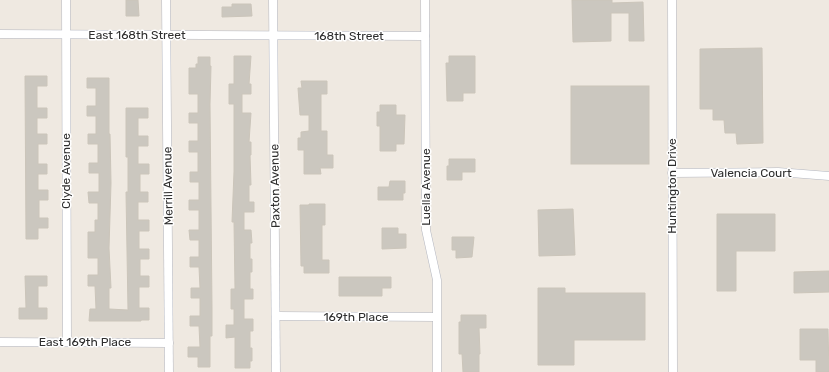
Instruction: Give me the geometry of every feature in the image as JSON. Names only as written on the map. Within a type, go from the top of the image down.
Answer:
[{"type":"street","name":"Clyde Avenue","points":[[66,0],[66,342]]},
{"type":"street","name":"Merrill Avenue","points":[[166,0],[169,372]]},
{"type":"street","name":"Paxton Avenue","points":[[273,0],[276,372]]},
{"type":"street","name":"Luella Avenue","points":[[425,0],[426,230],[437,280],[437,372]]},
{"type":"street","name":"Huntington Drive","points":[[672,0],[673,372]]},
{"type":"street","name":"East 168th Street","points":[[0,34],[273,36]]},
{"type":"street","name":"168th Street","points":[[273,36],[425,36]]},
{"type":"street","name":"Valencia Court","points":[[672,173],[778,172],[829,176]]},
{"type":"street","name":"169th Place","points":[[276,316],[436,317]]},
{"type":"street","name":"East 169th Place","points":[[0,342],[169,343]]},
{"type":"building","points":[[126,0],[138,0],[139,16],[126,16]]},
{"type":"building","points":[[572,0],[612,0],[612,3],[643,2],[644,41],[629,41],[629,13],[611,13],[611,41],[573,42]]},
{"type":"building","points":[[232,4],[251,4],[252,16],[222,17],[222,7],[232,7]]},
{"type":"building","points":[[762,48],[763,143],[737,144],[736,133],[725,133],[724,120],[713,120],[713,109],[700,109],[700,49]]},
{"type":"building","points":[[234,56],[251,56],[249,84],[251,84],[251,94],[242,94],[242,113],[251,113],[249,142],[251,142],[251,185],[249,185],[249,202],[254,202],[254,212],[244,212],[244,230],[251,230],[252,243],[250,243],[252,272],[250,272],[250,289],[253,289],[253,299],[244,299],[244,319],[253,319],[253,331],[250,331],[252,361],[250,361],[250,368],[235,368],[235,337],[226,338],[226,325],[234,325],[234,309],[231,309],[231,289],[235,289],[234,222],[232,222],[234,104],[229,104],[229,84],[234,84]]},
{"type":"building","points":[[449,56],[475,56],[475,93],[463,93],[463,101],[447,101],[446,63],[449,63]]},
{"type":"building","points":[[198,57],[210,57],[211,66],[212,336],[210,336],[210,367],[198,367],[198,357],[188,357],[188,347],[200,347],[199,326],[190,326],[190,316],[200,316],[200,298],[191,298],[191,288],[200,288],[199,267],[190,267],[190,257],[199,257],[199,240],[190,240],[189,230],[199,230],[199,210],[189,210],[189,200],[199,200],[199,182],[190,182],[190,172],[198,172],[198,152],[189,152],[189,141],[198,141],[198,123],[189,123],[189,113],[198,113],[198,94],[189,94],[189,68],[196,68],[196,64],[198,64]]},
{"type":"building","points":[[25,76],[47,76],[47,86],[37,86],[37,108],[47,108],[47,118],[37,118],[37,134],[47,134],[47,144],[38,144],[38,164],[47,164],[47,174],[38,174],[38,190],[48,190],[48,200],[39,200],[39,218],[48,218],[48,228],[38,228],[38,239],[26,239]]},
{"type":"building","points":[[87,78],[109,78],[111,183],[109,248],[111,288],[109,288],[109,309],[128,310],[126,192],[128,192],[128,157],[126,157],[126,108],[148,108],[148,118],[138,118],[138,136],[148,136],[148,146],[138,146],[138,164],[149,164],[149,174],[140,174],[140,192],[148,192],[148,202],[138,202],[138,220],[149,220],[149,231],[139,231],[139,249],[149,249],[149,259],[140,259],[140,276],[149,276],[149,287],[139,287],[139,308],[149,308],[149,320],[89,321],[90,309],[96,309],[95,286],[88,286],[88,275],[98,275],[98,258],[88,258],[88,232],[95,232],[95,220],[98,220],[98,203],[89,203],[88,192],[99,192],[99,173],[89,173],[89,163],[98,163],[98,144],[88,144],[88,134],[96,134],[96,116],[87,116],[87,106],[96,106],[96,88],[87,88]]},
{"type":"building","points":[[301,81],[327,81],[327,94],[321,94],[321,131],[327,131],[327,155],[333,155],[333,168],[320,168],[321,174],[304,174],[304,150],[298,150],[298,138],[301,138],[301,132],[309,131],[309,115],[300,115],[298,88],[302,88]]},
{"type":"building","points":[[571,86],[649,86],[649,164],[571,164]]},
{"type":"building","points":[[380,105],[396,105],[396,115],[405,115],[404,144],[396,144],[396,151],[380,151],[380,126],[377,126],[377,112],[380,112]]},
{"type":"building","points":[[449,159],[475,159],[475,172],[462,172],[462,180],[447,180],[447,166],[449,166]]},
{"type":"building","points":[[390,181],[405,181],[405,193],[403,193],[403,200],[378,200],[378,187],[389,187]]},
{"type":"building","points":[[325,204],[325,225],[322,225],[322,260],[329,260],[329,273],[304,273],[304,266],[301,266],[300,205]]},
{"type":"building","points":[[573,209],[575,255],[539,256],[538,210]]},
{"type":"building","points":[[717,214],[775,214],[775,251],[736,251],[736,291],[717,291]]},
{"type":"building","points":[[382,228],[398,228],[398,234],[406,234],[406,248],[382,249]]},
{"type":"building","points":[[452,237],[474,237],[472,257],[456,258],[456,250],[452,250]]},
{"type":"building","points":[[829,271],[829,292],[794,293],[794,272]]},
{"type":"building","points":[[25,276],[47,276],[47,286],[38,286],[38,308],[47,308],[47,319],[19,319],[19,308],[26,308]]},
{"type":"building","points":[[339,277],[391,277],[391,288],[382,288],[382,296],[339,296]]},
{"type":"building","points":[[538,288],[565,288],[565,293],[645,293],[645,340],[574,340],[574,365],[538,365]]},
{"type":"building","points":[[461,315],[486,315],[486,328],[479,328],[479,372],[463,372],[462,354],[459,354],[459,322],[461,322]]},
{"type":"building","points":[[800,329],[828,329],[829,372],[816,372],[816,360],[800,360]]}]
